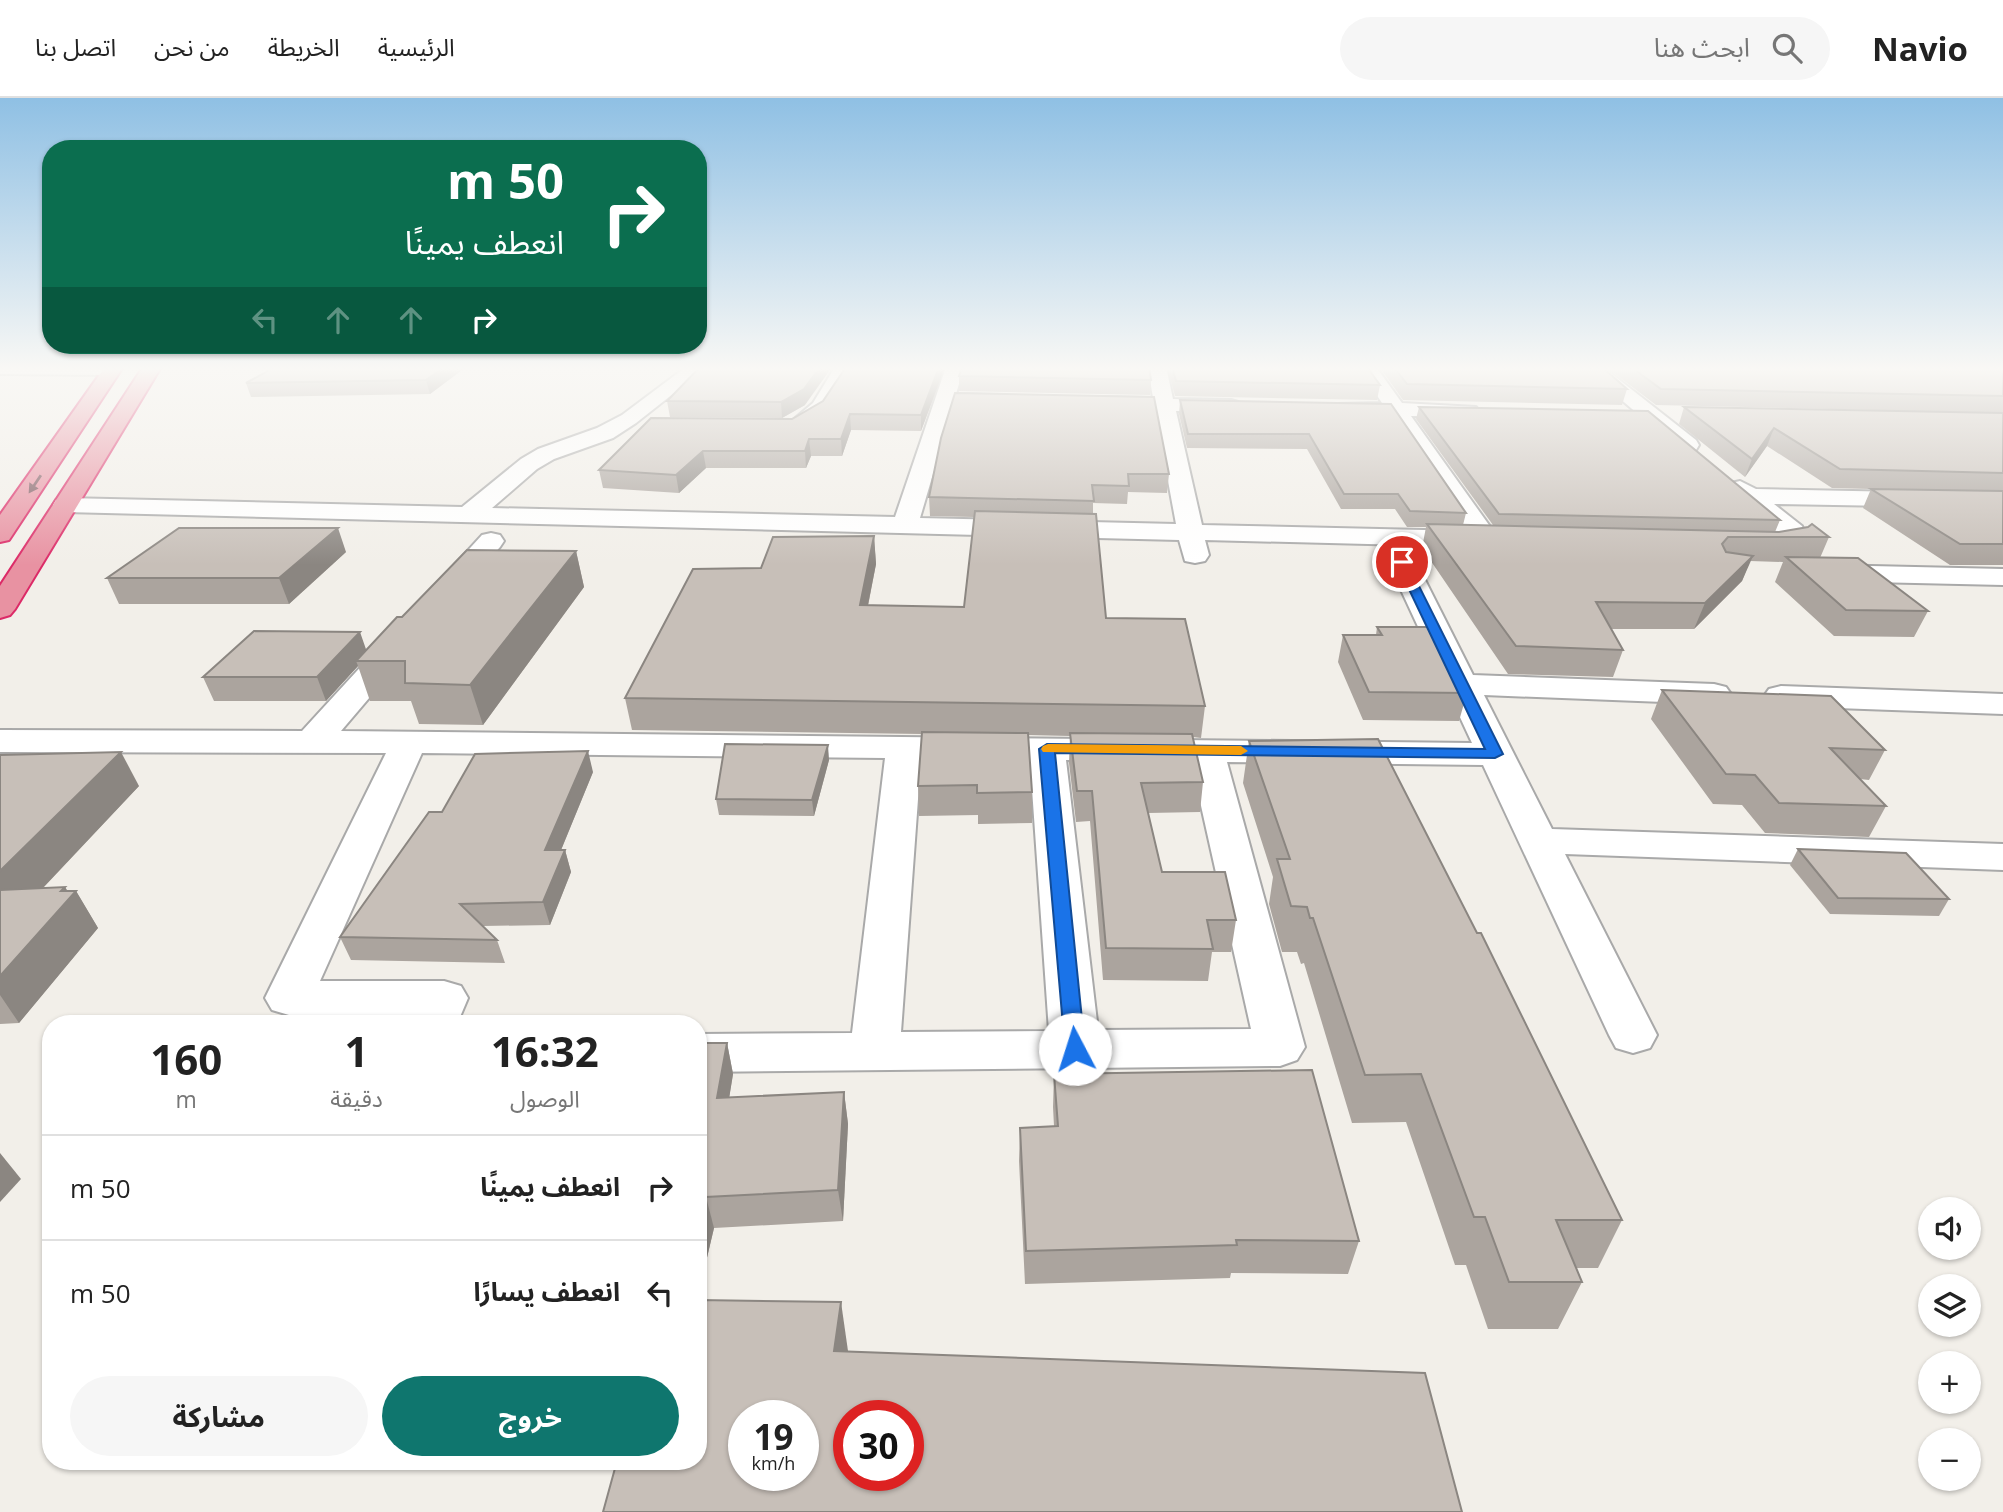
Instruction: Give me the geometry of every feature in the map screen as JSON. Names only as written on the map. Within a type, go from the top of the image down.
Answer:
[{"type":"highway","points":[[0,534],[8,510],[65,433]]},
{"type":"highway","points":[[0,609],[110,433]]},
{"type":"street","points":[[468,515],[537,459],[599,433]]},
{"type":"street","points":[[905,525],[934,433]]},
{"type":"street","points":[[1171,433],[1193,545]]},
{"type":"street","points":[[1411,433],[1485,552]]},
{"type":"street","points":[[1673,433],[1793,532],[1794,538],[1788,543],[1769,546],[1729,545]]},
{"type":"street","points":[[1749,496],[2003,501]]},
{"type":"street","points":[[65,505],[905,525],[1402,562],[1485,552],[1513,540]]},
{"type":"street","points":[[50,530],[491,541],[1193,545],[1485,552]]},
{"type":"street","points":[[312,741],[491,541]]},
{"type":"street","points":[[1402,562],[1633,1035]]},
{"type":"street","points":[[1800,572],[2003,577]]},
{"type":"street","points":[[1461,684],[2003,704]]},
{"type":"street","points":[[0,741],[312,741],[1495,754]]},
{"type":"street","points":[[409,742],[289,998],[444,998],[437,1015]]},
{"type":"street","points":[[875,1051],[904,747]]},
{"type":"street","points":[[1047,749],[1075,1049]]},
{"type":"street","points":[[707,1053],[1280,1047],[1206,750]]},
{"type":"street","points":[[1537,841],[2003,858]]},
{"type":"building","points":[[636,433],[843,433],[841,439],[809,439],[805,451],[703,451],[676,475],[599,470]]},
{"type":"building","points":[[943,433],[1161,433],[1169,474],[1128,474],[1129,486],[1092,485],[1094,501],[929,497]]},
{"type":"building","points":[[1411,433],[1466,513],[1410,511],[1398,494],[1344,494],[1309,434],[1188,434]]},
{"type":"building","points":[[1438,433],[1675,433],[1780,520],[1499,514]]},
{"type":"building","points":[[1718,433],[1770,433],[1752,459]]},
{"type":"building","points":[[1782,433],[2003,433],[2003,473],[1840,469]]},
{"type":"building","points":[[1871,489],[2003,491],[2003,544],[1960,544]]},
{"type":"building","points":[[975,511],[1096,514],[1106,618],[1185,619],[1205,706],[625,698],[693,569],[761,568],[773,537],[874,536],[860,605],[964,607]]},
{"type":"building","points":[[1427,524],[1779,532],[1812,524],[1829,537],[1728,537],[1722,544],[1726,552],[1753,556],[1705,603],[1596,602],[1623,650],[1516,646]]},
{"type":"building","points":[[179,528],[338,528],[279,578],[107,578]]},
{"type":"building","points":[[467,550],[576,551],[470,685],[405,683],[405,661],[356,661],[397,617],[402,617]]},
{"type":"building","points":[[1786,557],[1858,558],[1928,611],[1846,610]]},
{"type":"building","points":[[1377,627],[1432,627],[1467,693],[1369,692],[1343,635],[1382,635]]},
{"type":"building","points":[[254,631],[360,632],[317,677],[203,677]]},
{"type":"building","points":[[1662,690],[1831,696],[1885,750],[1830,748],[1886,806],[1779,803],[1755,775],[1726,774]]},
{"type":"building","points":[[922,732],[1028,733],[1032,792],[977,793],[977,785],[918,786]]},
{"type":"building","points":[[1070,733],[1192,734],[1203,782],[1141,783],[1162,872],[1225,872],[1236,920],[1207,920],[1213,949],[1106,948],[1092,791],[1077,791]]},
{"type":"building","points":[[1378,739],[1477,933],[1481,933],[1622,1220],[1556,1220],[1582,1282],[1509,1282],[1485,1217],[1474,1217],[1421,1074],[1365,1075],[1313,918],[1310,918],[1307,907],[1291,906],[1277,859],[1290,859],[1249,741]]},
{"type":"building","points":[[725,744],[828,745],[812,800],[716,799]]},
{"type":"building","points":[[588,751],[545,850],[565,850],[543,902],[460,904],[497,940],[340,937],[429,812],[442,812],[475,754]]},
{"type":"building","points":[[121,752],[0,871],[0,755]]},
{"type":"building","points":[[1798,849],[1906,853],[1949,899],[1838,898]]},
{"type":"building","points":[[65,887],[61,891],[76,891],[0,976],[0,890]]},
{"type":"building","points":[[707,1043],[727,1043],[717,1098],[844,1092],[838,1190],[707,1197]]},
{"type":"building","points":[[1312,1070],[1359,1241],[1236,1240],[1237,1245],[1026,1251],[1020,1128],[1058,1126],[1054,1074]]},
{"type":"building","points":[[707,1300],[841,1302],[834,1351],[1425,1373],[1462,1512],[603,1512],[615,1470],[707,1470]]},
{"type":"slow traffic","points":[[1048,749],[1241,751]]},
{"type":"route","points":[[1075,1049],[1047,749],[1495,754],[1402,562]]}]
